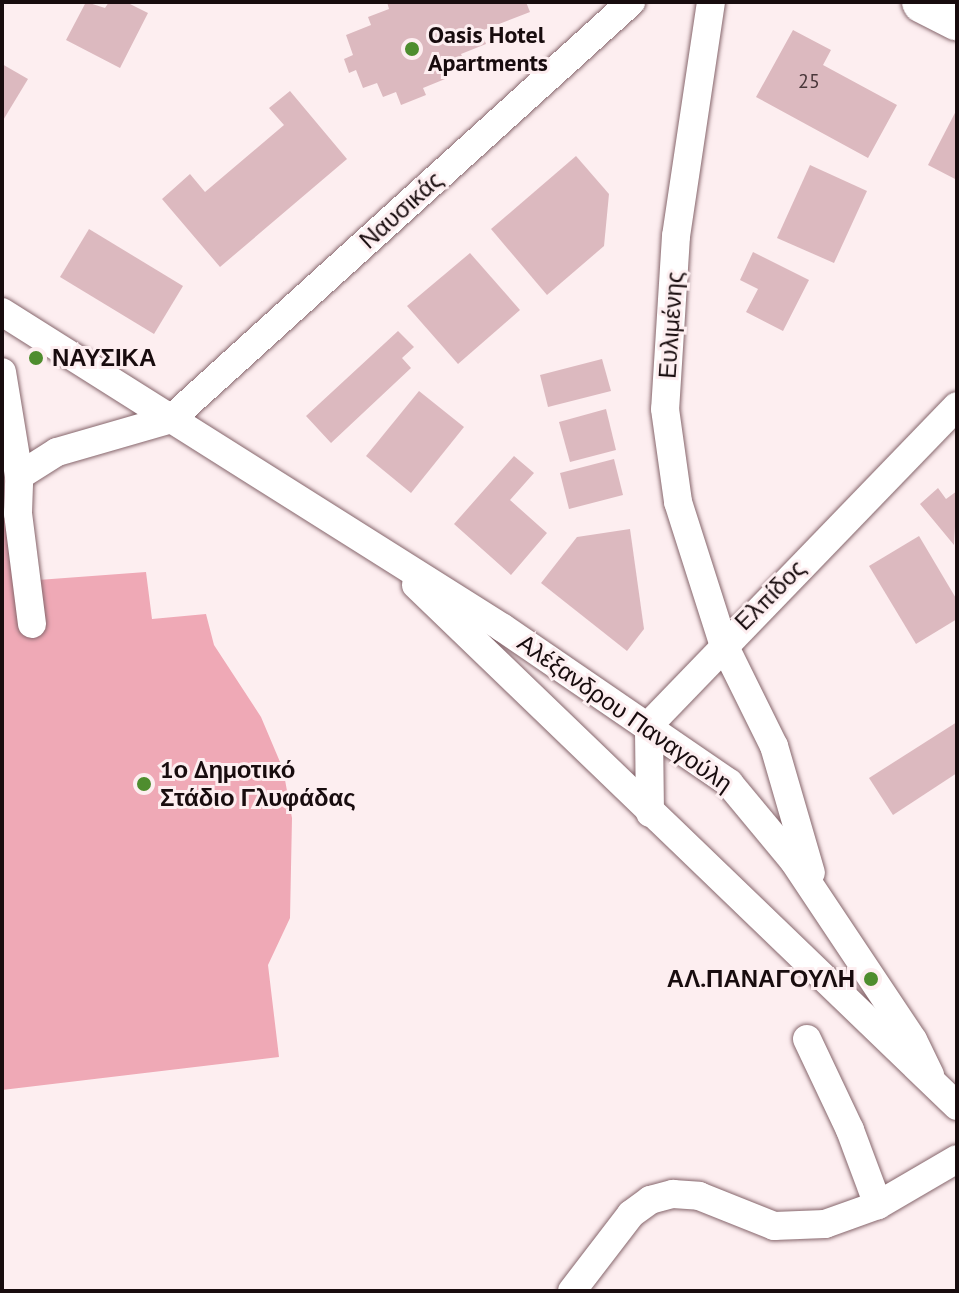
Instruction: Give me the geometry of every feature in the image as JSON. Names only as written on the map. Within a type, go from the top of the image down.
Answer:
[{"type":"highway","points":[[923,2],[957,19]]},
{"type":"street","name":"Ναυσικάς","points":[[171,419],[631,2]]},
{"type":"street","name":"Ευλιμένης","points":[[711,2],[676,236],[665,409],[678,502],[723,643],[774,746],[818,899]]},
{"type":"street","name":"Αλέξανδρου Παναγούλη","points":[[2,312],[385,553],[649,725],[746,798],[913,1040],[930,1075]]},
{"type":"street","points":[[2,372],[19,476],[18,513],[32,624]]},
{"type":"street","name":"Ελπίδος","points":[[649,725],[723,643],[957,406]]},
{"type":"street","points":[[19,476],[57,452],[171,419]]},
{"type":"street","name":"Αλέξανδρου Παναγούλη","points":[[385,553],[650,813],[930,1075],[957,1106]]},
{"type":"street","points":[[649,725],[650,813]]},
{"type":"street","points":[[807,1039],[850,1130],[878,1205]]},
{"type":"street","points":[[572,1291],[631,1214],[650,1200],[673,1194],[699,1196],[785,1227],[825,1224],[878,1205],[957,1159]]},
{"type":"shaded area","name":"1ο Δημοτικό Στάδιο Γλυφάδας","points":[[2,466],[10,548],[38,580],[146,572],[152,619],[206,614],[214,645],[261,717],[283,769],[292,818],[290,918],[268,965],[279,1057],[2,1090]]},
{"type":"building","points":[[86,2],[105,8],[109,2],[126,2],[148,13],[120,68],[66,40]]},
{"type":"building","name":"Oasis Hotel Apartments","points":[[387,2],[526,2],[530,12],[481,31],[486,44],[461,54],[465,63],[442,72],[445,79],[423,88],[426,95],[401,105],[396,92],[383,97],[377,83],[363,88],[356,70],[349,73],[344,59],[353,55],[346,35],[371,25],[368,17],[389,9]]},
{"type":"building","points":[[793,30],[831,50],[823,65],[897,105],[868,158],[756,97]]},
{"type":"building","points":[[2,64],[28,79],[2,122]]},
{"type":"building","points":[[290,91],[347,159],[220,267],[162,199],[190,174],[205,192],[284,125],[269,108]]},
{"type":"building","points":[[957,109],[957,180],[928,165]]},
{"type":"building","points":[[576,156],[609,194],[604,246],[547,295],[491,229]]},
{"type":"building","points":[[810,165],[867,191],[834,263],[777,238]]},
{"type":"building","points":[[89,229],[183,286],[154,334],[60,277]]},
{"type":"building","points":[[753,252],[809,280],[783,331],[746,312],[758,289],[740,280]]},
{"type":"building","points":[[470,253],[520,310],[458,364],[407,306]]},
{"type":"building","points":[[398,331],[414,347],[402,358],[411,368],[331,443],[306,416]]},
{"type":"building","points":[[602,359],[611,391],[548,407],[540,375]]},
{"type":"building","points":[[419,391],[464,427],[411,493],[366,456]]},
{"type":"building","points":[[606,409],[616,450],[570,462],[559,422]]},
{"type":"building","points":[[514,456],[534,473],[510,500],[547,533],[511,575],[454,524]]},
{"type":"building","points":[[614,459],[623,495],[569,509],[560,473]]},
{"type":"building","points":[[938,488],[946,499],[957,491],[954,545],[920,504]]},
{"type":"building","points":[[630,529],[644,629],[627,651],[541,583],[577,537]]},
{"type":"building","points":[[919,536],[957,600],[957,619],[916,644],[869,566]]},
{"type":"building","points":[[957,722],[957,773],[893,815],[869,778]]},
{"type":"place","name":"Oasis Hotel Apartments","points":[[412,49]]},
{"type":"place","name":"ΝΑΥΣΙΚΑ","points":[[36,358]]},
{"type":"place","name":"1ο Δημοτικό Στάδιο Γλυφάδας","points":[[144,784]]},
{"type":"place","name":"ΑΛ.ΠΑΝΑΓΟΥΛΗ","points":[[871,979]]}]
